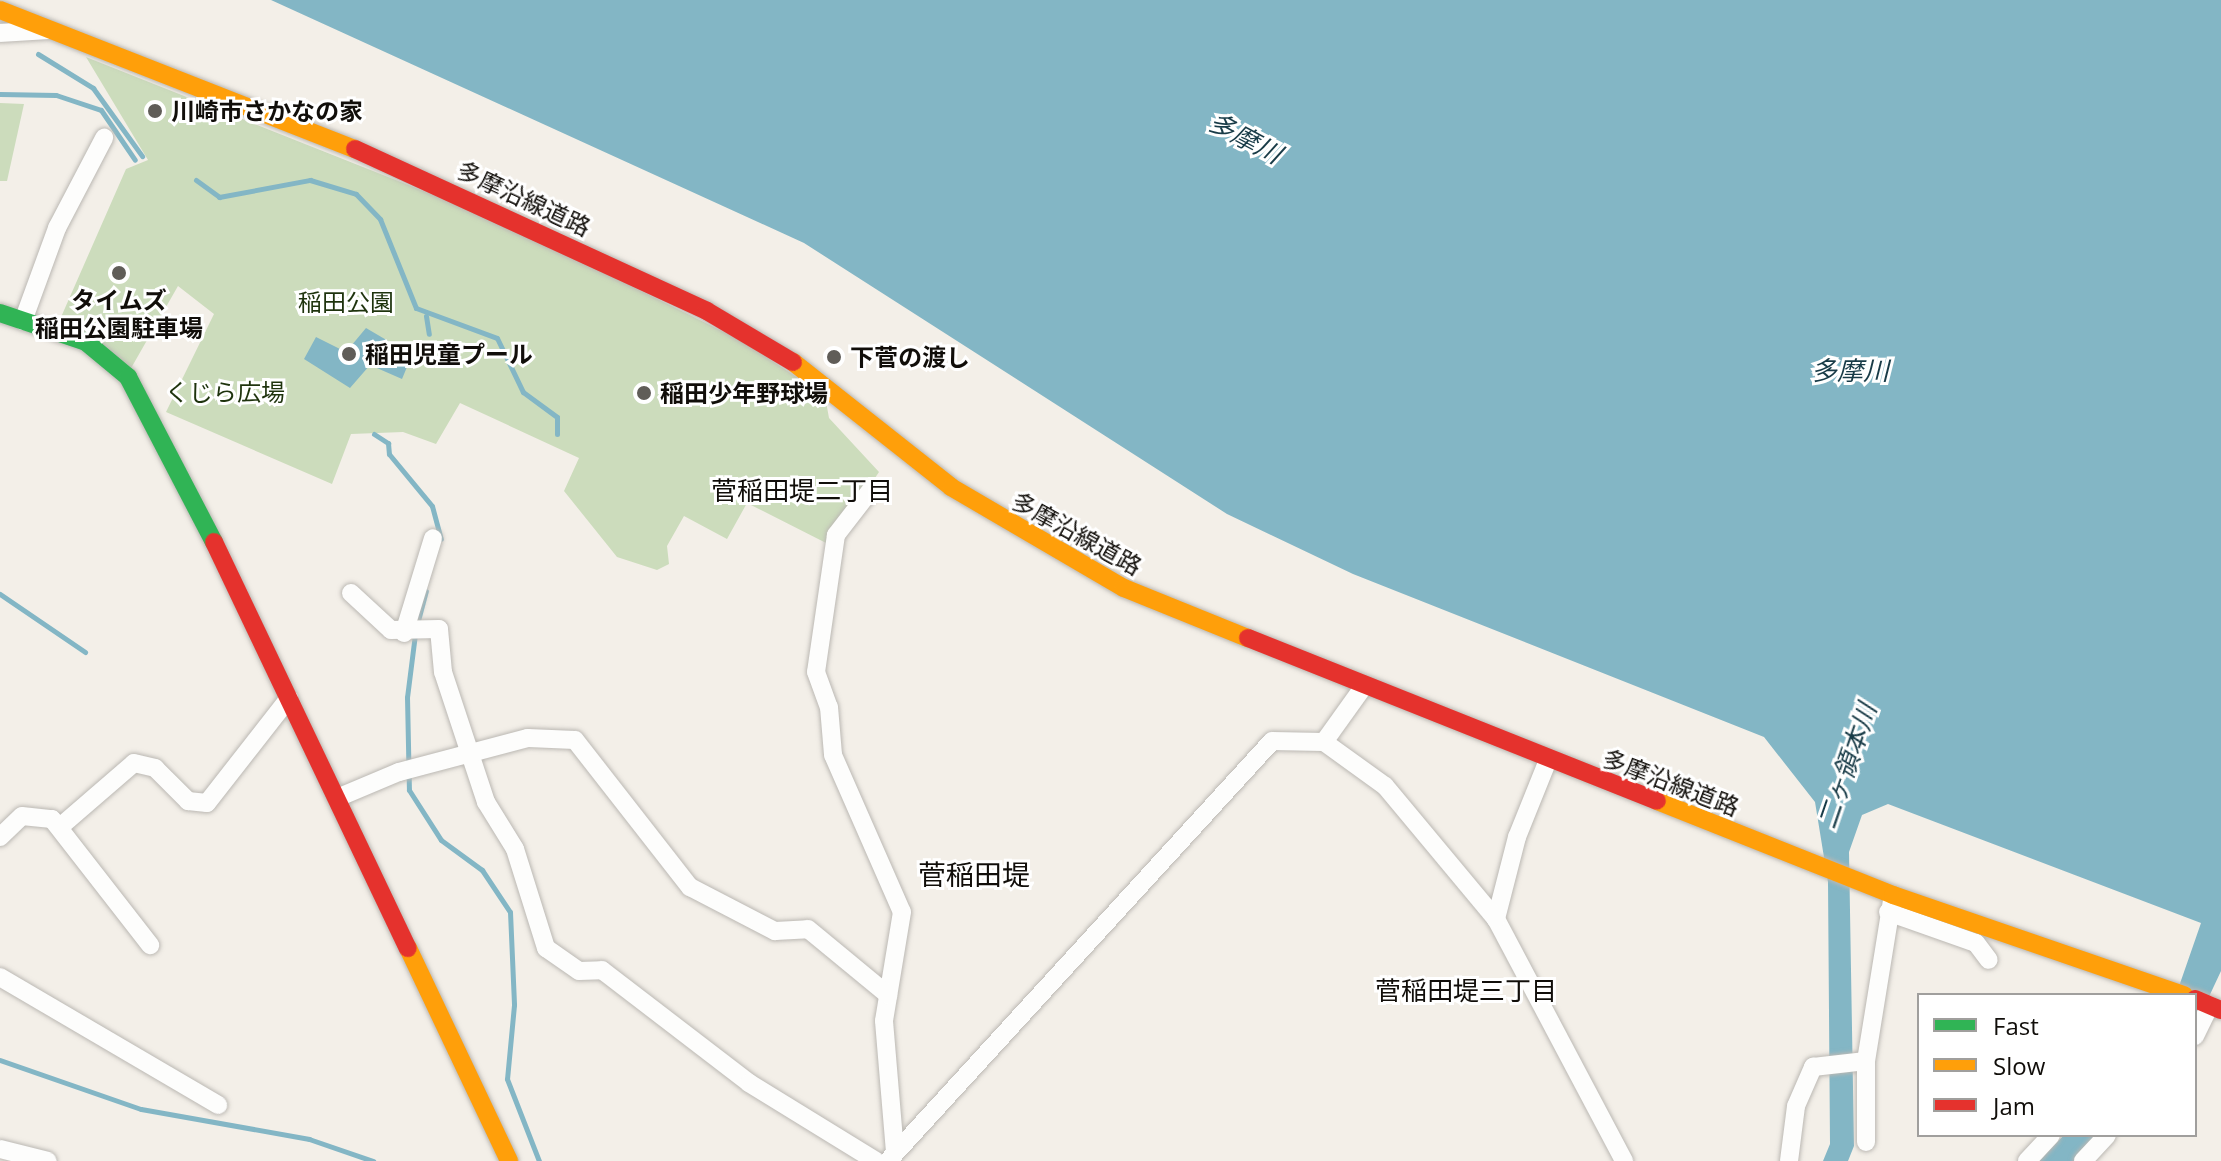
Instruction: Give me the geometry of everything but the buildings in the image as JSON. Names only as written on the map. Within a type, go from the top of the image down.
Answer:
[{"type":"street","name":"多摩沿線道路","points":[[0,10],[367,154],[707,311],[769,345],[951,487],[1028,536],[1124,588],[1362,689],[1786,852],[1887,898],[2175,993]]},
{"type":"street","points":[[0,33],[35,36],[51,28]]},
{"type":"street","points":[[23,321],[57,228],[104,138]]},
{"type":"street","points":[[0,313],[86,342],[128,377],[151,410],[509,1161]]},
{"type":"street","points":[[870,491],[836,535],[816,672],[833,755],[902,912],[888,995],[884,1062],[892,1157]]},
{"type":"street","points":[[412,633],[433,538]]},
{"type":"street","points":[[351,593],[391,630],[412,633],[439,629],[443,672],[546,948],[579,971],[602,970],[738,1075],[876,1161]]},
{"type":"street","points":[[1324,742],[1362,689]]},
{"type":"street","points":[[61,826],[134,763],[155,768],[188,801],[207,803],[289,698]]},
{"type":"street","points":[[337,798],[406,770],[528,738],[575,740],[690,887],[775,931],[808,929],[888,995]]},
{"type":"street","points":[[892,1157],[1272,741],[1324,742],[1405,805],[1496,919],[1624,1161]]},
{"type":"street","points":[[1496,919],[1517,837],[1548,760]]},
{"type":"street","points":[[0,837],[31,813],[61,826],[150,945]]},
{"type":"street","points":[[1866,1142],[1866,1061],[1887,898],[1976,943],[1989,960]]},
{"type":"street","points":[[0,977],[218,1105]]},
{"type":"street","points":[[2197,1031],[2208,1005]]},
{"type":"street","points":[[1789,1161],[1796,1106],[1817,1063],[1866,1061]]},
{"type":"street","points":[[2027,1161],[2049,1137]]},
{"type":"street","points":[[2083,1161],[2105,1137]]},
{"type":"street","points":[[0,1149],[48,1161]]},
{"type":"green space","name":"稲田公園","points":[[86,57],[504,223],[742,341],[825,396],[829,418],[879,472],[830,545],[747,503],[727,539],[684,516],[667,546],[669,564],[657,570],[617,557],[564,491],[579,458],[460,403],[436,444],[403,432],[351,434],[332,484],[166,412],[214,314],[178,286],[130,370],[58,324],[126,169],[148,160]]},
{"type":"green space","points":[[0,103],[24,104],[7,181],[0,181]]},
{"type":"water","name":"多摩川","points":[[271,0],[2221,0],[2221,971],[2199,1018],[2197,1022],[2197,993],[2177,993],[2201,923],[1888,804],[1862,815],[1849,852],[1854,1146],[1848,1161],[1823,1161],[1830,1144],[1828,882],[1815,802],[1764,737],[1353,574],[1227,514],[804,243]]},
{"type":"water","points":[[366,328],[412,355],[402,379],[370,365],[350,388],[304,359],[316,337],[346,352]]},
{"type":"water","points":[[2062,1137],[2098,1137],[2075,1161],[2039,1161]]},
{"type":"waterway","points":[[38,54],[93,88],[142,156]]},
{"type":"waterway","points":[[0,94],[56,95],[101,110],[135,160]]},
{"type":"waterway","points":[[196,180],[219,197],[310,180],[356,194],[380,219],[416,308],[497,338],[523,392],[557,417],[557,434]]},
{"type":"waterway","points":[[426,316],[429,334]]},
{"type":"waterway","points":[[374,434],[388,443],[389,454],[432,506],[441,539]]},
{"type":"waterway","points":[[417,624],[426,591]]},
{"type":"waterway","points":[[0,594],[85,652]]},
{"type":"waterway","points":[[415,634],[407,697],[409,790],[441,840],[482,870],[510,912],[514,1005],[507,1079],[539,1161]]},
{"type":"waterway","points":[[0,1060],[141,1109],[309,1139],[373,1161]]},
{"type":"traffic: fast","points":[[0,313],[86,342],[128,377],[214,542]]},
{"type":"traffic: slow","points":[[0,10],[355,149]]},
{"type":"traffic: slow","points":[[793,362],[951,487],[1124,588],[1248,638]]},
{"type":"traffic: slow","points":[[1657,801],[1893,895],[2178,993]]},
{"type":"traffic: slow","points":[[408,948],[509,1161]]},
{"type":"traffic: jam","points":[[355,149],[707,311],[793,362]]},
{"type":"traffic: jam","points":[[214,542],[408,948]]},
{"type":"traffic: jam","points":[[1248,638],[1657,801]]},
{"type":"traffic: jam","points":[[2197,1000],[2221,1010]]},
{"type":"place","name":"川崎市さかなの家","points":[[155,111]]},
{"type":"place","name":"タイムズ 稲田公園駐車場","points":[[119,273]]},
{"type":"place","name":"稲田児童プール","points":[[349,354]]},
{"type":"place","name":"下菅の渡し","points":[[834,357]]},
{"type":"place","name":"稲田少年野球場","points":[[644,393]]},
{"type":"district","name":"菅稲田堤二丁目","points":[[802,491]]},
{"type":"district","name":"菅稲田堤","points":[[974,874]]},
{"type":"district","name":"菅稲田堤三丁目","points":[[1466,991]]},
{"type":"park label","name":"くじら広場","points":[[225,392]]},
{"type":"water label","name":"二ヶ領本川","points":[[1847,766]]}]
